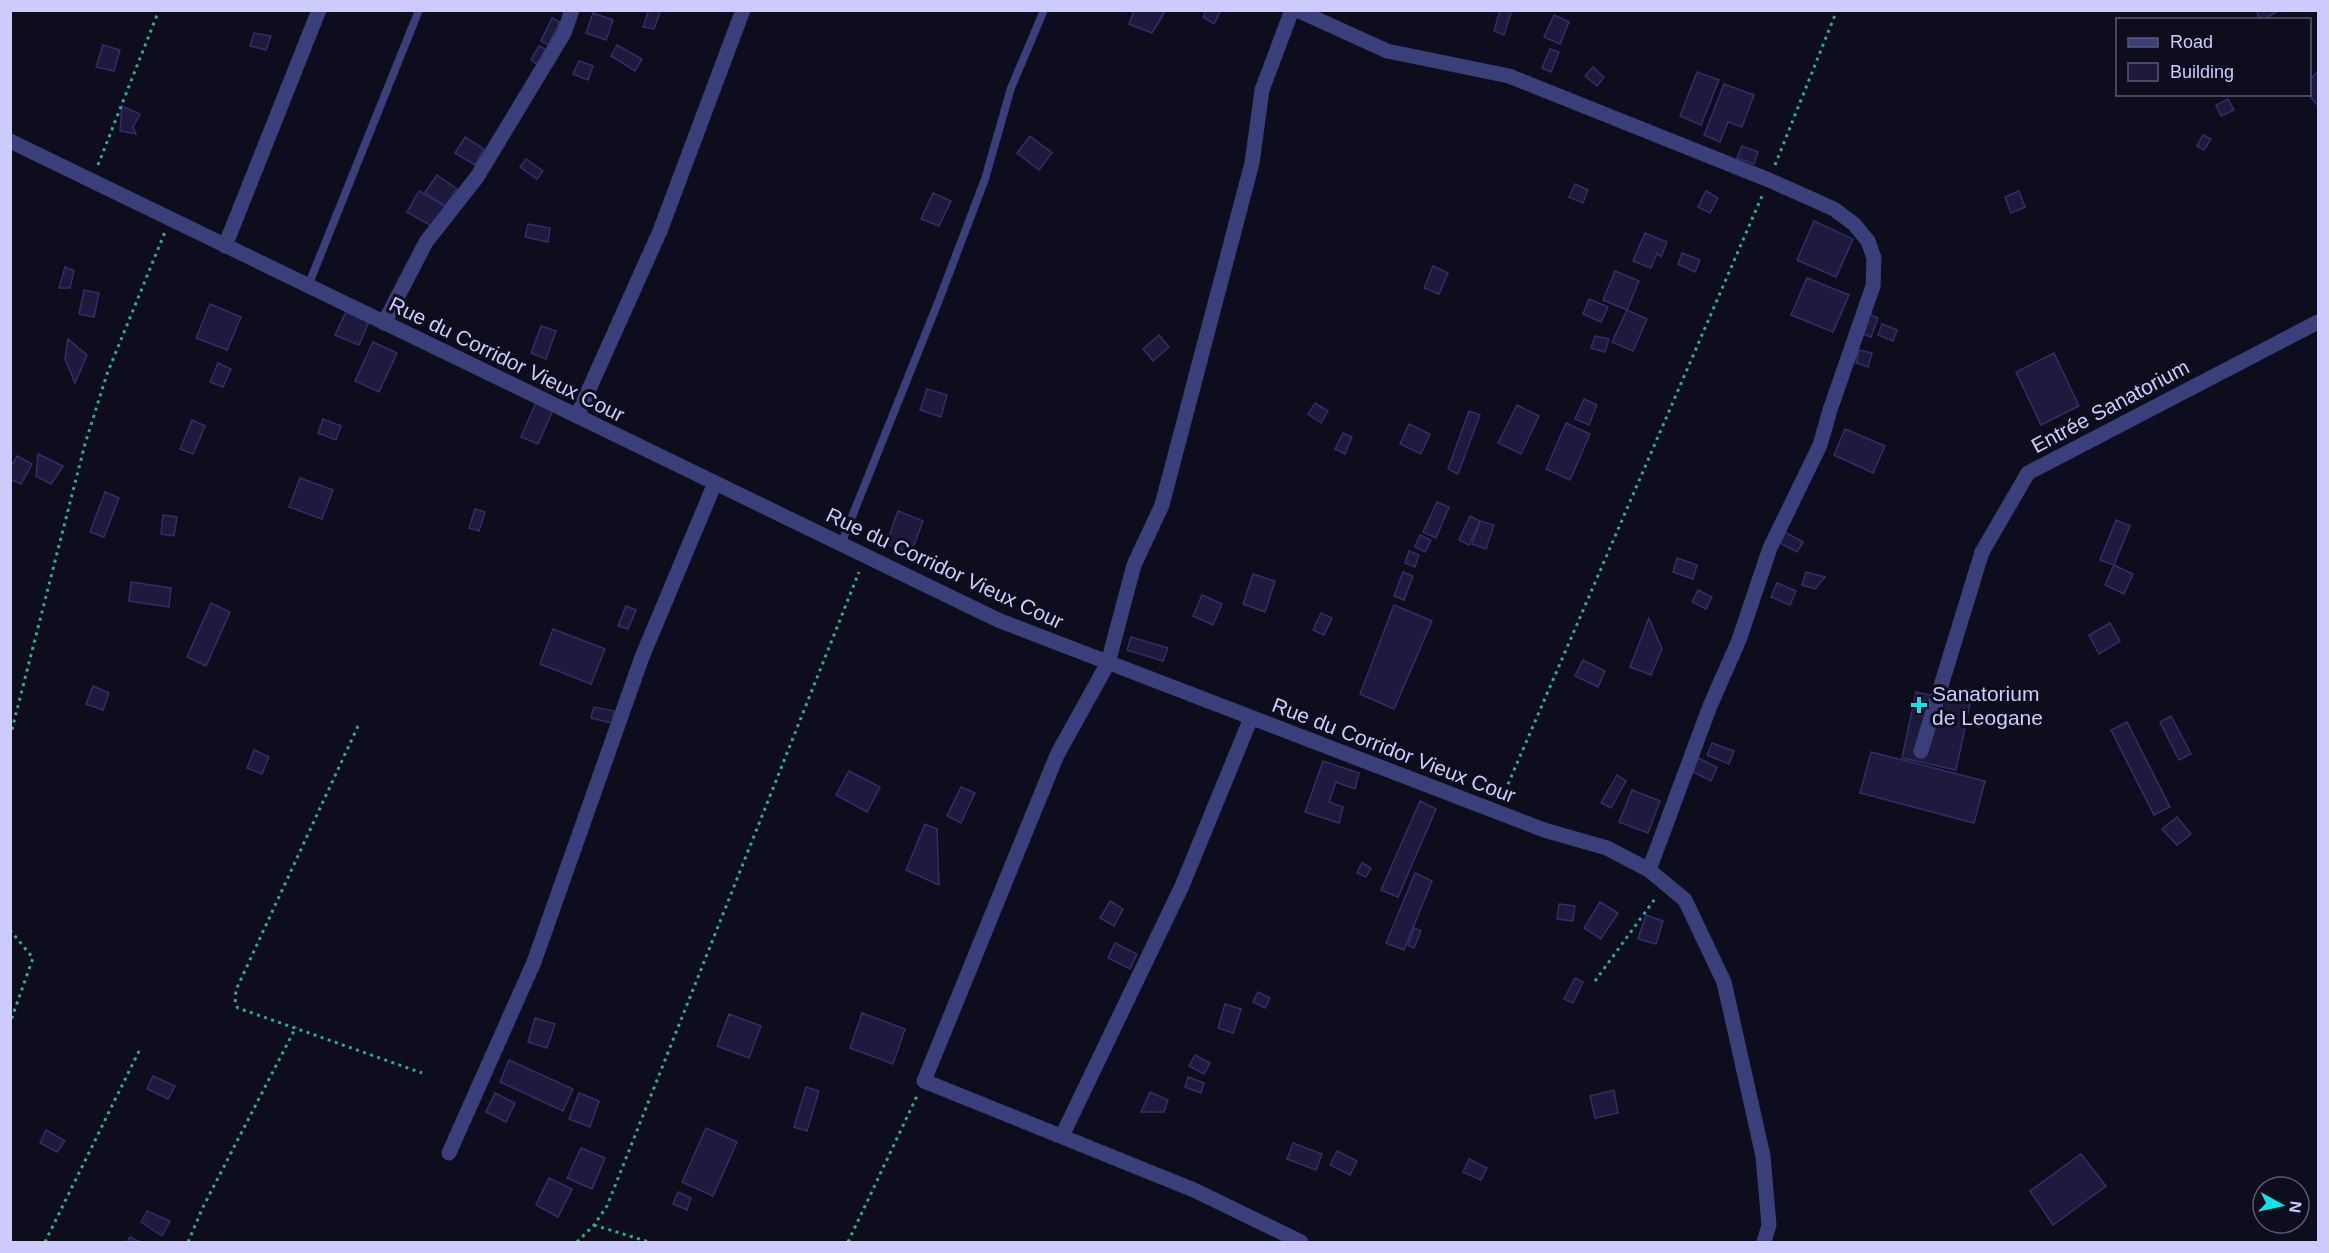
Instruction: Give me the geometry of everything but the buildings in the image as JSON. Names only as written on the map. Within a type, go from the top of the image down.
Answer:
[{"type":"street","points":[[225,246],[319,10]]},
{"type":"street","points":[[384,323],[426,242],[477,177],[564,33],[572,10]]},
{"type":"street","points":[[577,416],[660,231],[743,10]]},
{"type":"street","points":[[1292,10],[1262,90],[1252,163],[1162,505],[1134,565],[1108,663],[1057,755],[924,1081],[1194,1190],[1300,1242]]},
{"type":"street","points":[[1297,10],[1387,51],[1509,76],[1769,180],[1834,209],[1854,224],[1868,241],[1874,258],[1873,286],[1820,445],[1770,548],[1739,640],[1710,706],[1649,870]]},
{"type":"street","name":"Rue du Corridor Vieux Cour","points":[[10,141],[999,620],[1496,812],[1544,830],[1607,848],[1649,870],[1685,900],[1724,982],[1763,1156],[1769,1225],[1764,1242]]},
{"type":"street","name":"Entrée Sanatorium","points":[[1921,751],[1982,552],[2028,473],[2319,322]]},
{"type":"street","points":[[449,1153],[534,962],[642,657],[714,483]]},
{"type":"street","points":[[1062,1136],[1182,886],[1251,718]]},
{"type":"lane","points":[[308,286],[419,10]]},
{"type":"lane","points":[[841,544],[985,179],[1011,88],[1044,10]]},
{"type":"path","points":[[92,180],[159,10]]},
{"type":"path","points":[[1496,812],[1769,180],[1837,10]]},
{"type":"path","points":[[10,737],[85,444],[106,374],[170,219]]},
{"type":"path","points":[[577,1242],[594,1225],[612,1195],[865,556]]},
{"type":"path","points":[[358,726],[236,990],[235,1004],[238,1008],[296,1026],[422,1073]]},
{"type":"path","points":[[1595,981],[1666,884]]},
{"type":"path","points":[[10,930],[33,958],[10,1023]]},
{"type":"path","points":[[188,1242],[203,1207],[296,1026]]},
{"type":"path","points":[[45,1242],[140,1049]]},
{"type":"path","points":[[848,1242],[924,1081]]},
{"type":"path","points":[[594,1225],[649,1242]]},
{"type":"place","name":"Sanatorium de Leogane","points":[[1919,705]]}]
